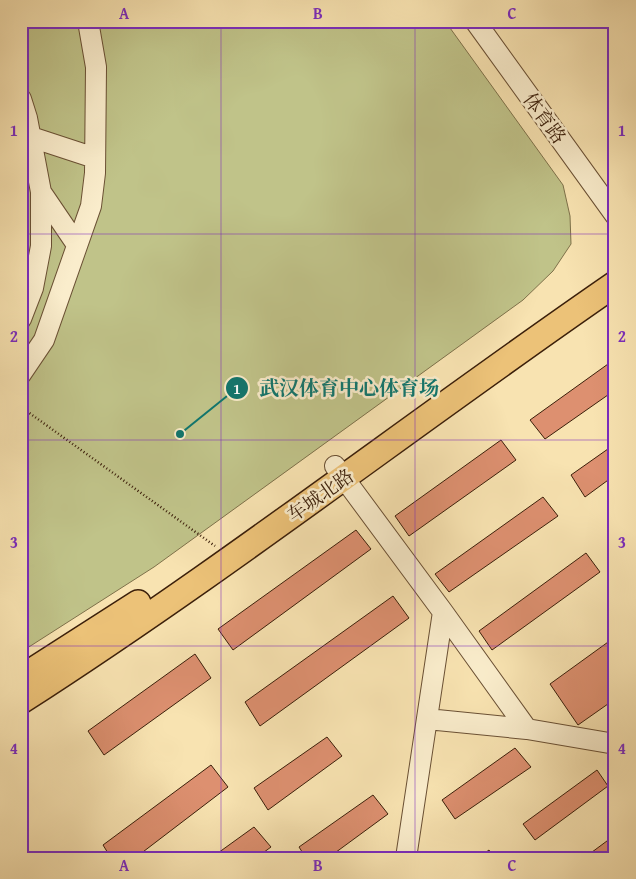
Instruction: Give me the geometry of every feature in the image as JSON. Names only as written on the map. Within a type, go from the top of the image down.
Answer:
[{"type":"main road","name":"车城北路","points":[[21,701],[100,650],[340,472],[547,312],[615,265]]},
{"type":"main road","name":"车城北路","points":[[21,678],[340,472],[615,284]]},
{"type":"street","points":[[21,374],[44,340],[90,206],[95,165],[96,67],[88,21]]},
{"type":"street","name":"体育路","points":[[475,21],[615,215]]},
{"type":"street","points":[[21,99],[32,143],[41,192],[41,246],[33,288],[21,319]]},
{"type":"street","points":[[32,143],[95,165]]},
{"type":"street","points":[[41,192],[77,245]]},
{"type":"street","points":[[28,299],[38,349]]},
{"type":"street","points":[[340,472],[527,729]]},
{"type":"street","points":[[406,858],[443,612]]},
{"type":"street","points":[[427,719],[527,729],[615,744]]},
{"type":"path","points":[[21,407],[220,549]]},
{"type":"green space","points":[[21,21],[445,21],[563,185],[570,216],[571,244],[553,271],[523,300],[154,567],[21,652]]},
{"type":"building","points":[[21,176],[22,250],[21,254]]},
{"type":"building","points":[[615,359],[615,390],[545,439],[530,420]]},
{"type":"building","points":[[501,440],[516,460],[409,536],[395,516]]},
{"type":"building","points":[[615,444],[615,475],[585,497],[571,475]]},
{"type":"building","points":[[543,497],[558,516],[449,592],[435,574]]},
{"type":"building","points":[[356,530],[371,549],[233,650],[218,629]]},
{"type":"building","points":[[586,553],[600,572],[492,650],[479,631]]},
{"type":"building","points":[[393,596],[409,618],[260,726],[245,702]]},
{"type":"building","points":[[615,637],[615,699],[578,725],[550,684]]},
{"type":"building","points":[[195,654],[211,678],[104,755],[88,731]]},
{"type":"building","points":[[327,737],[342,756],[268,810],[254,788]]},
{"type":"building","points":[[515,748],[531,767],[455,819],[442,800]]},
{"type":"building","points":[[211,765],[228,787],[135,858],[111,858],[103,845]]},
{"type":"building","points":[[597,770],[608,786],[535,840],[523,824]]},
{"type":"building","points":[[373,795],[388,814],[328,858],[306,858],[299,847]]},
{"type":"building","points":[[254,827],[271,847],[256,858],[211,858]]},
{"type":"building","points":[[615,835],[615,858],[584,858]]},
{"type":"building","points":[[489,850],[494,858],[478,858]]},
{"type":"place","name":"武汉体育中心体育场","points":[[180,434]]}]
